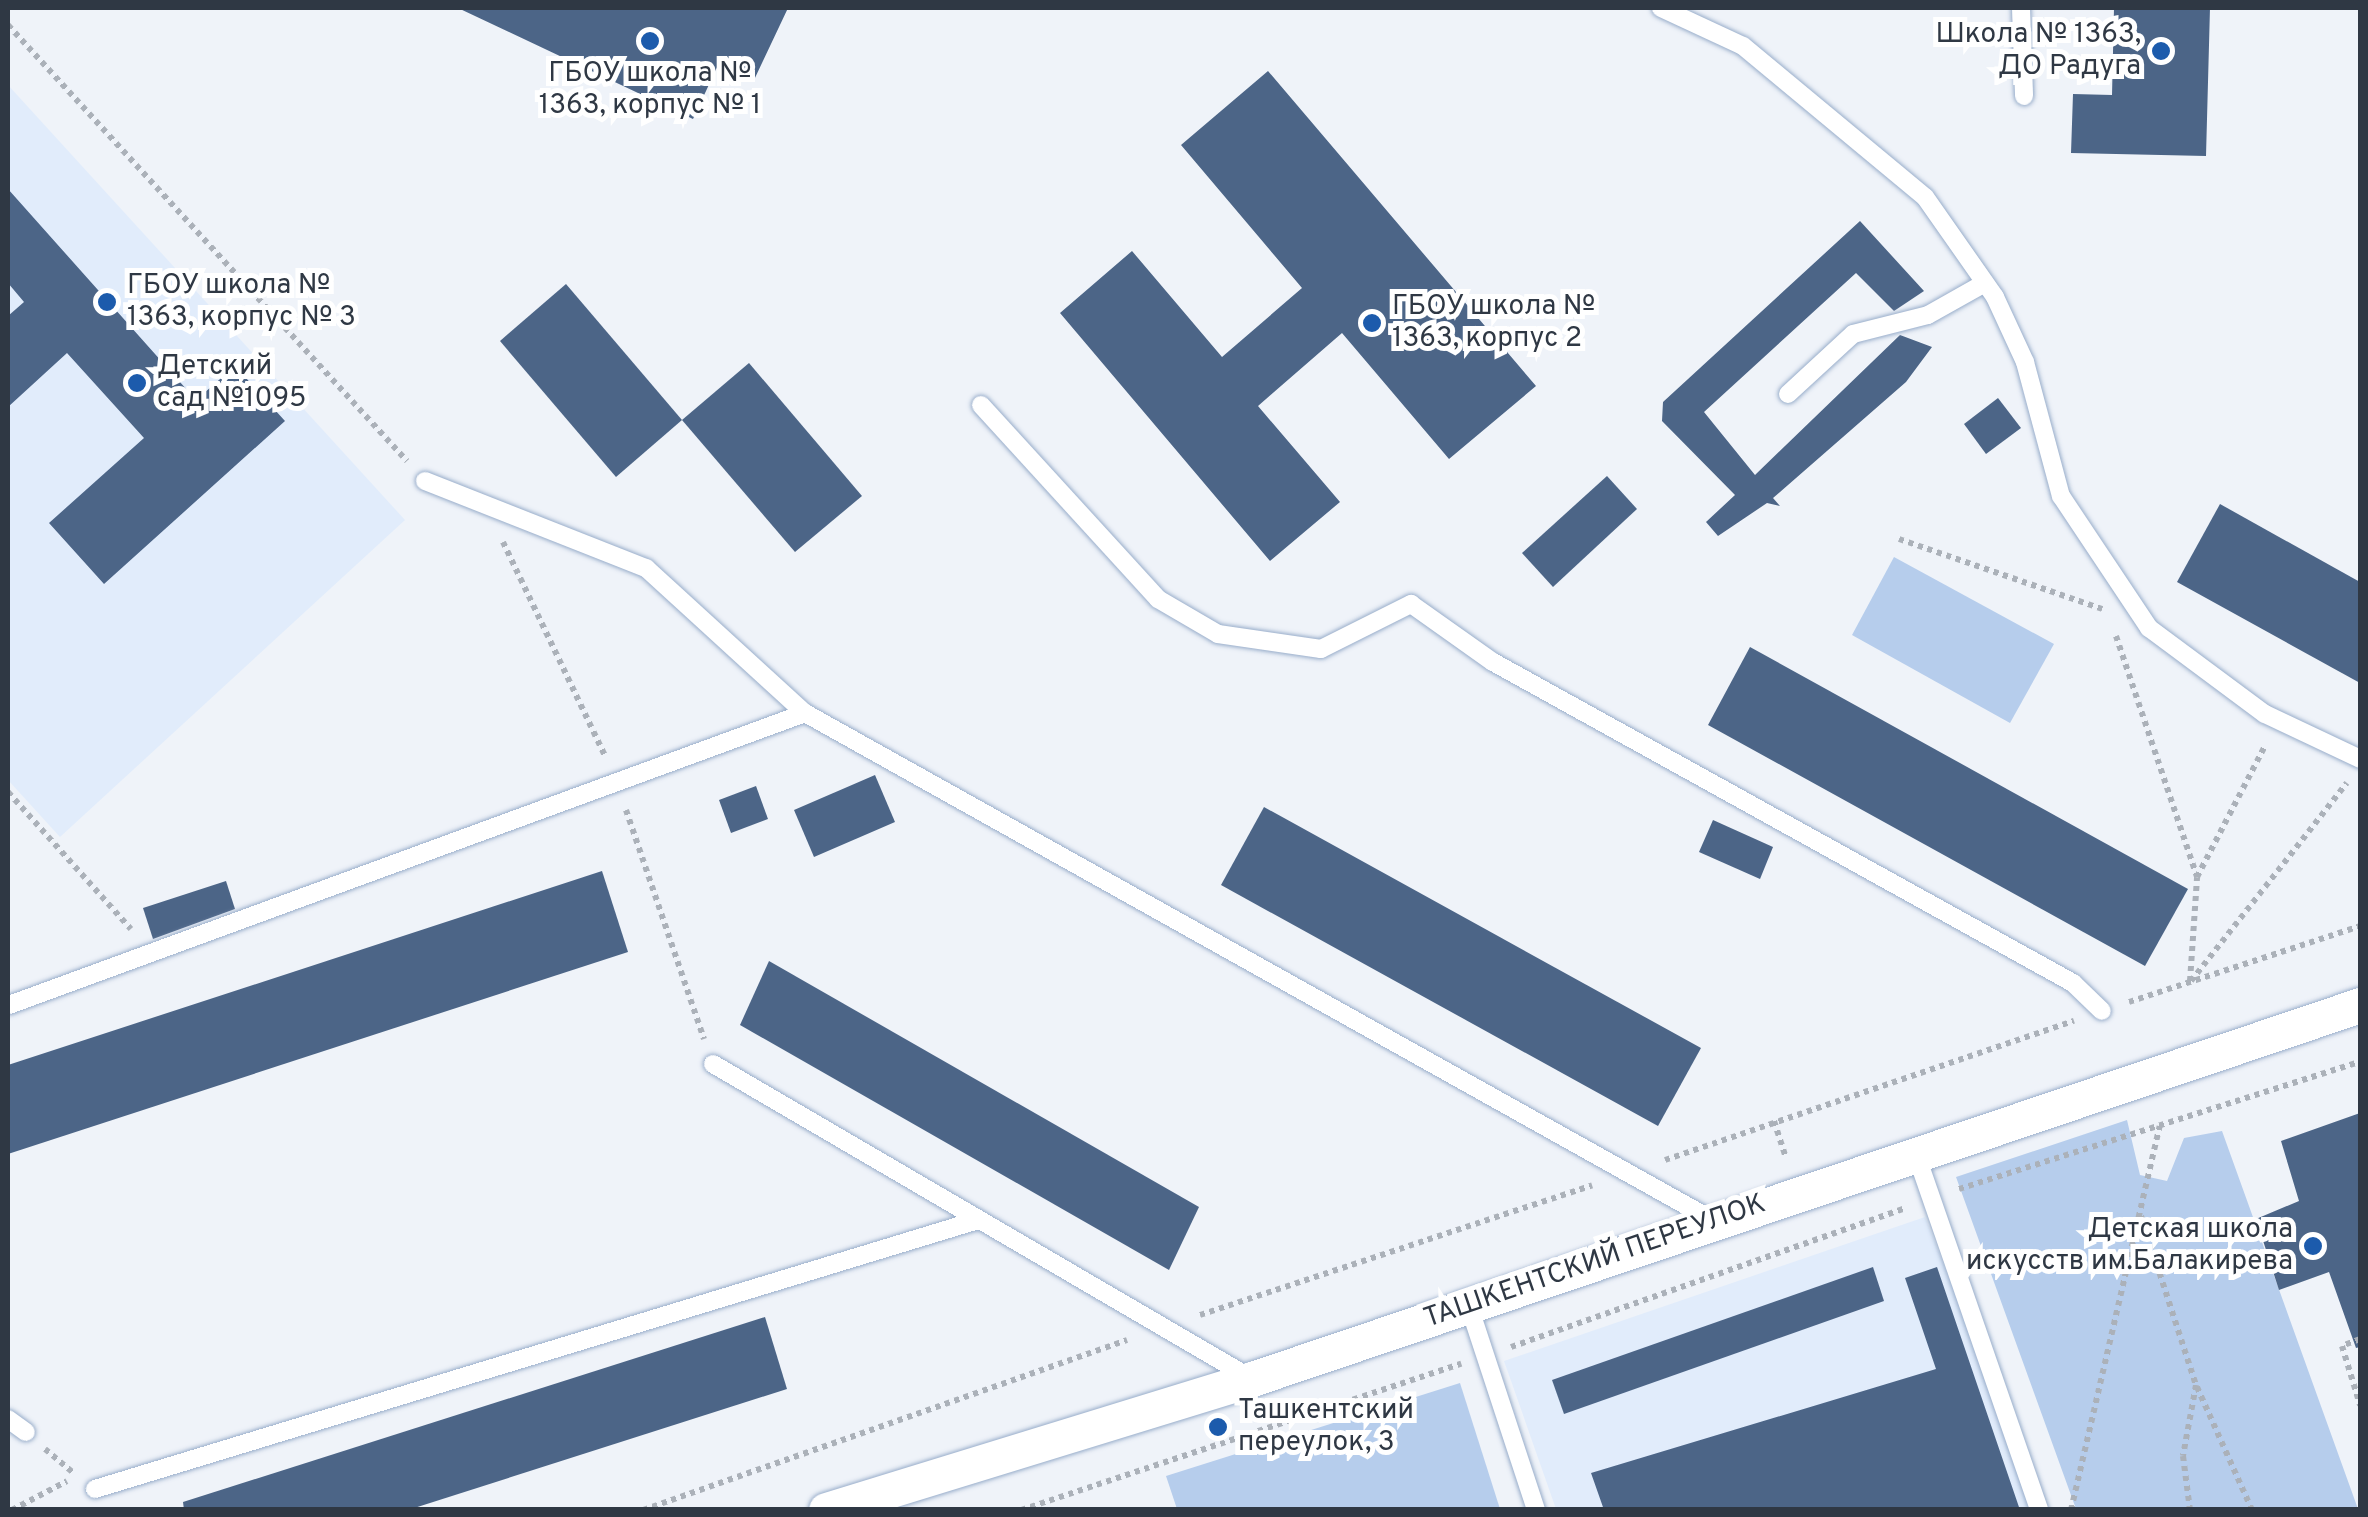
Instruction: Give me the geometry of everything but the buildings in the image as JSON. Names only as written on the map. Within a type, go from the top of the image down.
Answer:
[{"type":"street","name":"ТАШКЕНТСКИЙ ПЕРЕУЛОК","points":[[826,1510],[1252,1379],[2360,1004]]},
{"type":"lane","points":[[1661,8],[1742,46],[1925,196],[1985,283],[2025,362],[2060,496],[2149,628],[2265,714],[2360,762]]},
{"type":"lane","points":[[2021,8],[2024,96]]},
{"type":"lane","points":[[1788,394],[1853,334],[1928,315],[1985,283]]},
{"type":"lane","points":[[982,406],[1158,600],[1218,634],[1320,649],[1411,604],[1493,662],[2073,982],[2102,1011]]},
{"type":"lane","points":[[425,480],[646,568],[805,713],[1714,1221]]},
{"type":"lane","points":[[9,1005],[805,713]]},
{"type":"lane","points":[[713,1064],[1252,1379]]},
{"type":"lane","points":[[1916,1154],[2039,1510]]},
{"type":"lane","points":[[94,1489],[978,1220]]},
{"type":"lane","points":[[1468,1306],[1536,1510]]},
{"type":"lane","points":[[8,1419],[26,1432]]},
{"type":"path","points":[[8,25],[425,480]]},
{"type":"path","points":[[485,502],[617,782],[713,1064]]},
{"type":"path","points":[[1899,539],[2149,628]]},
{"type":"path","points":[[2108,611],[2196,877],[2190,982]]},
{"type":"path","points":[[2196,877],[2272,734]]},
{"type":"path","points":[[2190,982],[2360,762]]},
{"type":"path","points":[[8,792],[152,952]]},
{"type":"path","points":[[643,1510],[1162,1328],[2360,926]]},
{"type":"path","points":[[1021,1510],[1485,1356],[1933,1198],[2360,1062]]},
{"type":"path","points":[[2071,1510],[2160,1126]]},
{"type":"path","points":[[2140,1212],[2196,1385],[2252,1510]]},
{"type":"path","points":[[2360,1339],[2342,1346],[2360,1405]]},
{"type":"path","points":[[2190,1510],[2183,1456],[2196,1385]]},
{"type":"path","points":[[26,1432],[94,1489]]},
{"type":"path","points":[[12,1510],[77,1476]]},
{"type":"shaded area","name":"ГБОУ школа № 1363, корпус № 3","points":[[8,85],[405,520],[60,837],[8,780]]},
{"type":"shaded area","points":[[1894,557],[2054,644],[2010,723],[1852,635]]},
{"type":"shaded area","points":[[2127,1120],[2140,1175],[2167,1181],[2184,1138],[2222,1131],[2358,1509],[2076,1509],[1956,1177]]},
{"type":"shaded area","points":[[1925,1217],[2040,1509],[1556,1509],[1504,1361]]},
{"type":"shaded area","points":[[1460,1383],[1500,1509],[1177,1509],[1166,1476]]},
{"type":"place","name":"ГБОУ школа № 1363, корпус № 1","points":[[650,41]]},
{"type":"place","name":"Школа № 1363, ДО Радуга","points":[[2161,51]]},
{"type":"place","name":"ГБОУ школа № 1363, корпус № 3","points":[[107,302]]},
{"type":"place","name":"ГБОУ школа № 1363, корпус 2","points":[[1372,323]]},
{"type":"place","name":"Детский сад №1095","points":[[137,383]]},
{"type":"place","name":"Детская школа искусств им.Балакирева","points":[[2313,1246]]},
{"type":"place","name":"Ташкентский переулок, 3","points":[[1218,1427]]}]
